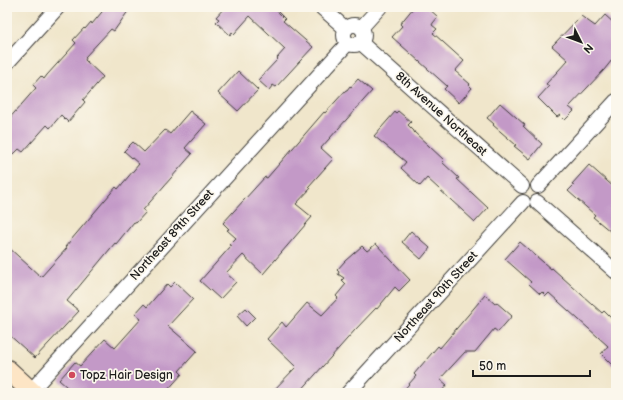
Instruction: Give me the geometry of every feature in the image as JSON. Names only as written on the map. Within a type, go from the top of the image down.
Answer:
[{"type":"main road","points":[[7,369],[31,392]]},
{"type":"street","points":[[7,63],[58,7]]},
{"type":"street","name":"8th Avenue Northeast","points":[[321,7],[522,186]]},
{"type":"street","name":"Northeast 89th Street","points":[[31,392],[380,7]]},
{"type":"street","points":[[538,186],[616,101]]},
{"type":"street","points":[[531,183],[538,186],[541,192],[540,199],[531,204],[523,202],[520,194],[522,186],[531,183]]},
{"type":"street","name":"Northeast 90th Street","points":[[348,393],[523,202]]},
{"type":"street","points":[[537,202],[616,272]]},
{"type":"building","points":[[106,7],[131,7],[114,31],[111,29],[85,57],[85,60],[103,77],[83,100],[85,102],[68,122],[61,115],[50,128],[47,125],[23,152],[19,149],[14,154],[7,148],[7,121],[36,88],[33,85],[41,76],[44,79],[76,43],[73,40],[91,22],[92,24]]},
{"type":"building","points":[[225,7],[273,7],[285,19],[283,21],[313,47],[276,87],[273,85],[269,90],[258,80],[278,59],[277,58],[285,49],[250,16],[234,34],[232,32],[230,35],[216,22],[219,19],[216,17]]},
{"type":"building","points":[[414,7],[427,7],[438,17],[432,25],[437,29],[433,33],[464,61],[455,71],[470,84],[469,85],[472,88],[459,103],[444,89],[447,86],[392,37],[402,26],[400,24]]},
{"type":"building","points":[[605,15],[616,25],[616,55],[569,107],[574,111],[565,120],[560,115],[557,117],[538,98],[549,86],[546,84],[568,60],[552,46],[581,16],[595,26]]},
{"type":"building","points":[[238,71],[258,90],[238,111],[218,93]]},
{"type":"building","points":[[358,79],[372,91],[321,148],[333,159],[309,186],[311,188],[296,204],[312,217],[263,274],[243,255],[226,273],[236,282],[220,299],[200,281],[231,246],[229,245],[236,238],[227,230],[229,229],[223,223],[265,177],[267,178],[324,112],[325,113]]},
{"type":"building","points":[[500,103],[525,125],[523,126],[542,144],[530,159],[514,146],[516,145],[487,118]]},
{"type":"building","points":[[190,111],[206,124],[185,148],[192,154],[143,210],[146,212],[136,223],[134,222],[116,244],[115,243],[67,301],[79,311],[35,358],[7,333],[7,246],[41,277],[67,248],[65,247],[116,187],[118,189],[139,164],[124,151],[133,142],[144,152],[165,130],[170,134]]},
{"type":"building","points":[[398,111],[411,122],[408,125],[414,132],[444,160],[442,162],[459,178],[457,179],[488,208],[475,222],[427,178],[420,186],[401,168],[406,162],[374,136],[395,112],[396,113]]},
{"type":"building","points":[[589,165],[616,189],[616,236],[593,217],[595,215],[568,191],[574,185],[572,184]]},
{"type":"building","points":[[411,231],[430,248],[421,259],[402,242]]},
{"type":"building","points":[[520,242],[551,269],[552,268],[602,313],[604,311],[616,323],[616,369],[601,354],[608,346],[549,293],[546,296],[542,292],[540,294],[529,284],[531,282],[505,259]]},
{"type":"building","points":[[376,244],[410,280],[399,291],[395,287],[377,309],[376,308],[355,330],[299,393],[271,393],[296,367],[267,339],[282,322],[286,327],[307,303],[322,315],[338,298],[336,296],[346,284],[342,280],[344,278],[338,274],[339,272],[337,270],[362,246],[367,251]]},
{"type":"building","points":[[175,282],[193,299],[168,326],[197,351],[179,371],[182,374],[165,393],[74,393],[59,380],[75,362],[80,366],[105,339],[115,348],[141,319],[135,314],[144,304],[147,307],[167,284],[170,287]]},
{"type":"building","points":[[485,295],[495,304],[496,302],[512,316],[498,332],[494,329],[475,352],[465,352],[440,379],[447,385],[440,393],[401,393],[416,376],[414,374],[438,346],[440,348]]},
{"type":"building","points":[[246,308],[255,317],[246,326],[237,316]]},
{"type":"place","name":"Topz Hair Design","points":[[72,375]]}]
